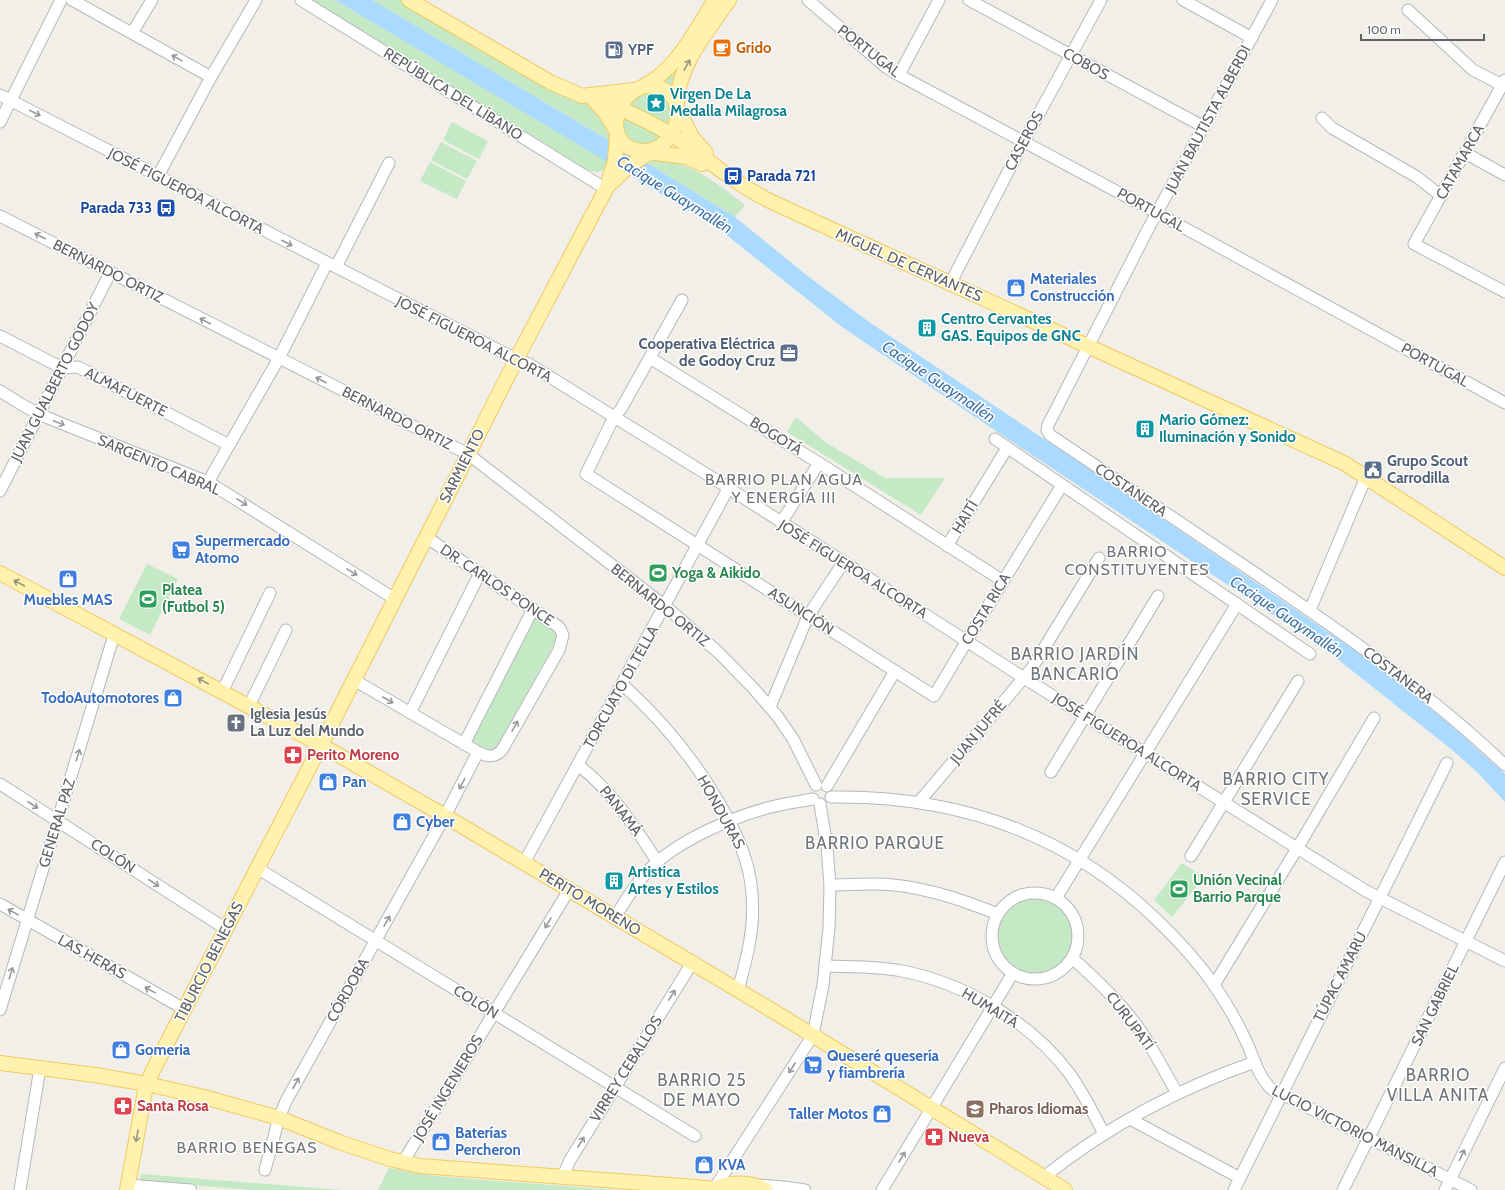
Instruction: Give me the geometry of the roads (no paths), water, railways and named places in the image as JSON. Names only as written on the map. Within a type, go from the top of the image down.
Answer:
[{"type":"main road","name":"MIGUEL DE CERVANTES","points":[[409,0],[550,82],[582,96],[638,88]]},
{"type":"main road","name":"MIGUEL DE CERVANTES","points":[[421,0],[543,71],[584,90],[604,111],[617,136],[626,144],[648,153],[686,157],[711,168],[718,169]]},
{"type":"main road","points":[[620,108],[624,101],[638,88],[655,80],[670,67],[715,0]]},
{"type":"main road","points":[[619,168],[663,144],[671,135],[676,123],[678,88],[685,69],[729,0]]},
{"type":"main road","points":[[638,88],[650,86],[660,88],[669,93],[678,106]]},
{"type":"main road","name":"MIGUEL DE CERVANTES","points":[[589,95],[620,108],[671,135],[718,169],[760,196],[1344,463],[1505,568]]},
{"type":"main road","name":"MIGUEL DE CERVANTES","points":[[678,106],[692,137],[716,163],[718,169]]},
{"type":"main road","name":"SARMIENTO","points":[[321,745],[517,358],[606,189],[619,168],[617,120],[620,108]]},
{"type":"main road","name":"PERITO MORENO","points":[[1,577],[249,706],[321,745],[445,816],[813,1035],[1066,1190]]},
{"type":"main road","name":"TIBURCIO BENEGAS","points":[[128,1188],[147,1084],[184,1009],[321,745]]},
{"type":"main road","points":[[0,1063],[95,1075],[147,1084],[204,1097],[279,1118],[339,1142],[420,1166],[715,1189],[726,1184],[760,1187]]},
{"type":"street","points":[[0,122],[61,0]]},
{"type":"street","points":[[72,0],[211,77]]},
{"type":"street","points":[[132,33],[152,0]]},
{"type":"street","points":[[158,176],[211,77],[256,0]]},
{"type":"street","name":"REPÚBLICA DEL LÍBANO","points":[[301,0],[606,189]]},
{"type":"street","name":"PORTUGAL","points":[[808,0],[887,68],[899,76],[1024,141],[1505,403]]},
{"type":"street","points":[[899,76],[939,0]]},
{"type":"street","name":"COBOS","points":[[969,0],[1204,127]]},
{"type":"street","name":"CASEROS","points":[[950,284],[1024,141],[1101,0]]},
{"type":"street","points":[[1183,0],[1252,38]]},
{"type":"street","name":"JUAN BAUTISTA ALBERDI","points":[[1047,430],[1048,425],[1088,345],[1157,213],[1272,0]]},
{"type":"street","points":[[1408,10],[1473,70],[1503,82]]},
{"type":"street","name":"CATAMARCA","points":[[1503,82],[1414,244],[1505,292]]},
{"type":"street","name":"JOSÉ FIGUEROA ALCORTA","points":[[0,95],[529,364],[716,480],[1024,678],[1298,847],[1366,891],[1505,961]]},
{"type":"street","points":[[1322,118],[1332,128],[1417,177],[1441,196]]},
{"type":"street","points":[[1465,153],[1505,175]]},
{"type":"street","points":[[208,482],[389,163]]},
{"type":"street","name":"BERNARDO ORTIZ","points":[[0,216],[468,454],[664,606],[719,653],[770,707],[793,739],[821,785],[831,791],[831,798]]},
{"type":"street","name":"JUAN GUALBERTO GODOY","points":[[0,491],[110,273]]},
{"type":"street","points":[[614,417],[621,409],[682,300]]},
{"type":"street","name":"ALMAFUERTE","points":[[0,336],[62,368],[78,368],[229,445]]},
{"type":"street","name":"BOGOTÁ","points":[[650,358],[820,463],[1003,581]]},
{"type":"street","name":"SARGENTO CABRAL","points":[[0,391],[39,414],[208,482],[395,599]]},
{"type":"street","name":"ASUNCIÓN","points":[[614,417],[586,474],[934,696]]},
{"type":"street","name":"COSTANERA","points":[[1047,430],[1050,435],[1310,610],[1396,672],[1430,699],[1505,765]]},
{"type":"street","points":[[995,439],[1310,654]]},
{"type":"street","name":"HAITÍ","points":[[947,546],[1007,448]]},
{"type":"street","points":[[781,523],[820,463]]},
{"type":"street","points":[[1310,610],[1366,477]]},
{"type":"street","name":"COSTA RICA","points":[[934,696],[1062,485]]},
{"type":"street","name":"TORCUATO DI TELLA","points":[[524,863],[728,489]]},
{"type":"street","name":"DR. CARLOS PONCE","points":[[426,537],[559,627],[564,636],[559,650],[502,750],[498,754],[492,756],[485,756],[478,752]]},
{"type":"street","name":"JUAN JUFRÉ","points":[[919,802],[1032,668],[1099,558]]},
{"type":"street","points":[[770,707],[808,616],[843,563]]},
{"type":"street","points":[[410,712],[480,573]]},
{"type":"street","points":[[222,692],[270,593]]},
{"type":"street","points":[[1051,772],[1158,596]]},
{"type":"street","points":[[1056,898],[1237,604]]},
{"type":"street","points":[[464,744],[533,609]]},
{"type":"street","points":[[249,706],[286,630]]},
{"type":"street","name":"GENERAL PAZ","points":[[0,1010],[114,635]]},
{"type":"street","points":[[715,1189],[813,1035],[826,966],[830,885],[827,847],[816,802],[811,796],[812,790],[821,785],[895,671]]},
{"type":"street","points":[[354,680],[478,752]]},
{"type":"street","points":[[1191,856],[1298,681]]},
{"type":"street","name":"HONDURAS","points":[[622,684],[644,704],[676,739],[712,790],[730,821],[745,857],[751,881],[753,903],[751,941],[738,990]]},
{"type":"street","points":[[1214,985],[1374,718]]},
{"type":"street","name":"CÓRDOBA","points":[[265,1170],[279,1118],[286,1101],[445,816],[478,752]]},
{"type":"street","name":"TÚPAC AMARU","points":[[1234,1190],[1447,763]]},
{"type":"street","name":"PANAMÁ","points":[[578,765],[600,784],[622,809],[657,861]]},
{"type":"street","name":"COLÓN","points":[[0,784],[226,928]]},
{"type":"street","points":[[615,917],[638,882],[657,861],[688,842],[730,821],[766,808],[816,802],[826,803],[831,798]]},
{"type":"street","name":"LUCIO VICTORIO MANSILLA","points":[[831,798],[876,798],[919,802],[966,812],[1003,823],[1042,840],[1080,860],[1120,887],[1146,910],[1182,946],[1214,985],[1239,1026],[1267,1085],[1369,1138],[1448,1185],[1471,1190]]},
{"type":"street","name":"SAN GABRIEL","points":[[1343,1190],[1505,862]]},
{"type":"street","name":"COLÓN","points":[[257,868],[695,1136]]},
{"type":"street","points":[[830,885],[870,884],[908,887],[952,897],[998,914]]},
{"type":"street","name":"JOSÉ INGENIEROS","points":[[403,1162],[569,890]]},
{"type":"street","points":[[1040,893],[1056,898],[1067,907],[1074,918],[1078,932],[1077,946],[1072,958],[1063,969],[1052,976],[1038,979],[1025,978],[1013,973],[1002,964],[995,953],[992,940],[993,926],[998,914],[1004,905],[1013,898],[1024,894],[1040,893]]},
{"type":"street","name":"LAS HERAS","points":[[0,904],[184,1009]]},
{"type":"street","name":"CURUPATÍ","points":[[1072,958],[1102,984],[1132,1019],[1153,1050],[1176,1093]]},
{"type":"street","name":"VIRREY CEBALLOS","points":[[563,1176],[570,1160],[692,963]]},
{"type":"street","name":"HUMAITÁ","points":[[826,966],[887,969],[915,974],[954,987],[993,1006],[1028,1031],[1052,1052],[1070,1073],[1104,1134]]},
{"type":"street","points":[[882,1190],[1013,973]]},
{"type":"street","points":[[1044,1177],[1079,1150],[1104,1134],[1176,1093],[1216,1076],[1255,1062]]},
{"type":"street","points":[[20,1190],[40,1068]]},
{"type":"street","points":[[1448,1185],[1505,1068]]},
{"type":"street","points":[[1130,1119],[1240,1178]]},
{"type":"street","points":[[760,1187],[784,1187],[805,1190]]},
{"type":"street","points":[[128,1188],[191,1190]]},
{"type":"water","name":"Cacique Guaymallén","points":[[335,0],[372,0],[735,217],[809,277],[869,322],[1128,495],[1382,669],[1454,728],[1505,774],[1505,802],[1476,771],[1451,749],[1326,650],[842,327],[724,233],[668,198]]},
{"type":"place","name":"Grido","points":[[722,48]]},
{"type":"place","name":"YPF","points":[[614,50]]},
{"type":"place","name":"Virgen De La Medalla Milagrosa","points":[[656,103]]},
{"type":"place","name":"Parada 721","points":[[733,176]]},
{"type":"place","name":"Parada 733","points":[[166,208]]},
{"type":"place","name":"Materiales Construcción","points":[[1016,288]]},
{"type":"place","name":"Centro Cervantes GAS. Equipos de GNC","points":[[927,328]]},
{"type":"place","name":"Cooperativa Eléctrica de Godoy Cruz","points":[[789,353]]},
{"type":"place","name":"Mario Gómez: Iluminación y Sonido","points":[[1145,429]]},
{"type":"place","name":"Grupo Scout Carrodilla","points":[[1373,470]]},
{"type":"place","name":"Supermercado Atomo","points":[[181,550]]},
{"type":"place","name":"Yoga & Aikido","points":[[658,573]]},
{"type":"place","name":"Muebles MAS","points":[[68,579]]},
{"type":"place","name":"Platea (Futbol 5)","points":[[148,599]]},
{"type":"place","name":"TodoAutomotores","points":[[173,698]]},
{"type":"place","name":"Iglesia Jesús La Luz del Mundo","points":[[236,723]]},
{"type":"place","name":"Perito Moreno","points":[[293,755]]},
{"type":"place","name":"Pan","points":[[328,782]]},
{"type":"place","name":"Cyber","points":[[402,822]]},
{"type":"place","name":"Artistica Artes y Estilos","points":[[614,881]]},
{"type":"place","name":"Unión Vecinal Barrio Parque","points":[[1179,889]]},
{"type":"place","name":"Gomeria","points":[[121,1050]]},
{"type":"place","name":"Queseré quesería y fiambrería","points":[[813,1065]]},
{"type":"place","name":"Santa Rosa","points":[[123,1106]]},
{"type":"place","name":"Pharos Idiomas","points":[[975,1109]]},
{"type":"place","name":"Taller Motos","points":[[882,1114]]},
{"type":"place","name":"Nueva","points":[[934,1137]]},
{"type":"place","name":"Baterías Percheron","points":[[441,1142]]},
{"type":"place","name":"KVA","points":[[704,1165]]},
{"type":"district","name":"BARRIO PLAN AGUA Y ENERGÍA III","points":[[784,488]]},
{"type":"district","name":"BARRIO CONSTITUYENTES","points":[[1137,560]]},
{"type":"district","name":"BARRIO JARDÍN BANCARIO","points":[[1075,664]]},
{"type":"district","name":"BARRIO CITY SERVICE","points":[[1276,789]]},
{"type":"district","name":"BARRIO PARQUE","points":[[875,843]]},
{"type":"district","name":"BARRIO VILLA ANITA","points":[[1438,1085]]},
{"type":"district","name":"BARRIO 25 DE MAYO","points":[[702,1090]]},
{"type":"district","name":"BARRIO BENEGAS","points":[[247,1147]]}]
